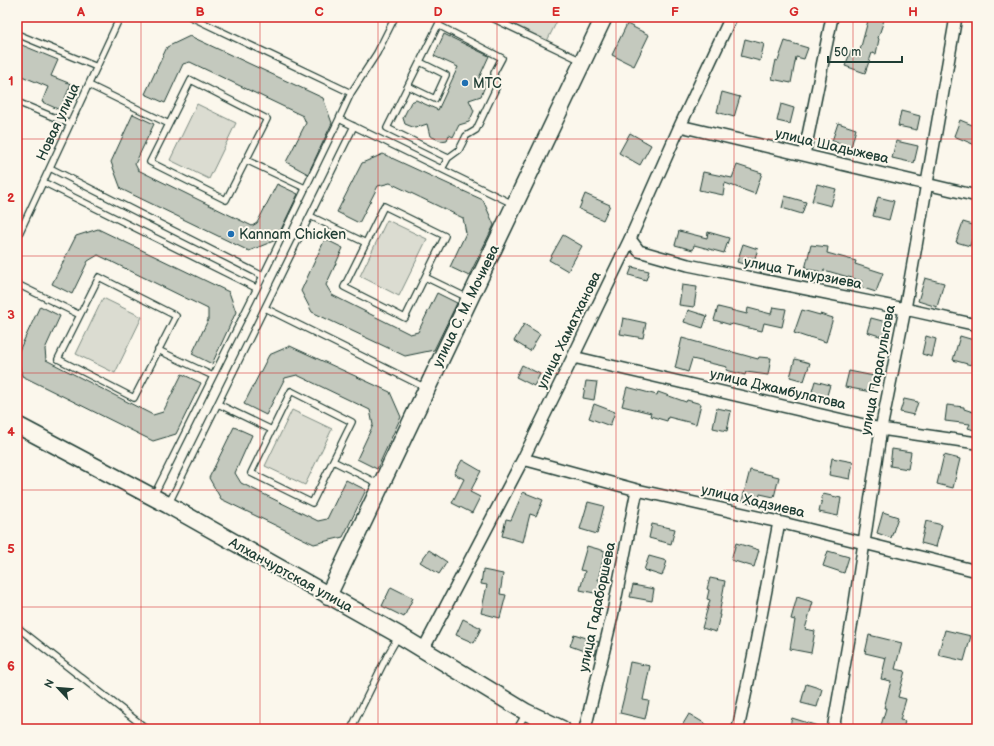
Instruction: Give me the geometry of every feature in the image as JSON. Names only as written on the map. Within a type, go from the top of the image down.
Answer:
[{"type":"street","name":"улица С. М. Мочиева","points":[[328,596],[604,17]]},
{"type":"street","name":"улица Хаматханова","points":[[423,650],[523,459],[573,357],[630,239],[680,126],[731,17]]},
{"type":"street","points":[[804,156],[832,17]]},
{"type":"street","name":"улица Парагульгова","points":[[833,729],[853,616],[881,429],[905,309],[956,17]]},
{"type":"street","name":"улица Шадыжева","points":[[680,126],[977,196]]},
{"type":"street","name":"улица Тимурзиева","points":[[630,239],[639,252],[688,266],[905,309],[977,325]]},
{"type":"street","name":"улица Джамбулатова","points":[[573,357],[881,429],[977,443]]},
{"type":"street","name":"Алханчуртская улица","points":[[17,425],[168,505],[398,635],[526,712],[562,729]]},
{"type":"street","name":"улица Хадзиева","points":[[523,459],[637,490],[779,522],[977,571]]},
{"type":"street","name":"улица Гадаборшева","points":[[585,729],[613,612],[637,490]]},
{"type":"street","points":[[738,729],[779,522]]},
{"type":"lane","name":"Новая улица","points":[[17,238],[120,17]]},
{"type":"lane","points":[[191,17],[351,93]]},
{"type":"lane","points":[[153,497],[263,276],[351,93],[377,53],[396,17]]},
{"type":"lane","points":[[442,17],[387,128],[448,158]]},
{"type":"lane","points":[[490,17],[583,61]]},
{"type":"lane","points":[[438,25],[502,58],[494,73],[496,88],[476,130],[466,136],[459,150],[448,158],[442,169]]},
{"type":"lane","points":[[17,34],[97,67]]},
{"type":"lane","points":[[408,86],[435,99],[446,75],[420,62]]},
{"type":"lane","points":[[191,80],[267,119],[226,200],[150,162],[169,124],[191,80]]},
{"type":"lane","points":[[89,85],[169,124]]},
{"type":"lane","points":[[17,102],[70,124]]},
{"type":"lane","points":[[339,119],[514,204]]},
{"type":"lane","points":[[168,505],[354,126]]},
{"type":"lane","points":[[246,160],[305,188]]},
{"type":"lane","points":[[50,168],[263,276]]},
{"type":"lane","points":[[43,182],[256,288]]},
{"type":"lane","points":[[384,206],[445,236],[405,318],[344,288],[366,243],[384,206]]},
{"type":"lane","points":[[310,216],[366,243]]},
{"type":"lane","points":[[99,277],[176,316],[134,398],[58,359],[80,315],[99,277]]},
{"type":"lane","points":[[425,277],[469,299]]},
{"type":"lane","points":[[17,284],[80,315]]},
{"type":"lane","points":[[266,308],[426,388]]},
{"type":"lane","points":[[158,350],[213,376]]},
{"type":"lane","points":[[291,392],[352,422],[312,503],[251,473],[272,430],[291,392]]},
{"type":"lane","points":[[218,404],[272,430]]},
{"type":"lane","points":[[333,461],[380,485]]},
{"type":"lane","points":[[17,626],[147,729]]},
{"type":"lane","points":[[351,729],[398,635]]},
{"type":"lane","points":[[517,729],[526,712]]},
{"type":"shaded area","points":[[510,17],[559,17],[547,41],[508,22]]},
{"type":"shaded area","points":[[197,104],[236,123],[209,179],[170,160]]},
{"type":"shaded area","points":[[387,220],[427,239],[399,296],[360,276]]},
{"type":"shaded area","points":[[103,298],[142,317],[115,373],[76,354]]},
{"type":"shaded area","points":[[292,410],[332,429],[305,485],[265,466]]},
{"type":"building","points":[[869,17],[885,17],[878,38],[876,54],[872,53],[865,73],[845,66],[851,51],[859,54]]},
{"type":"building","points":[[627,24],[649,35],[634,66],[612,55]]},
{"type":"building","points":[[444,34],[489,56],[479,78],[484,80],[485,86],[481,96],[469,100],[474,111],[469,122],[459,125],[453,137],[449,135],[447,140],[441,141],[430,136],[427,124],[415,128],[405,124],[403,118],[411,102],[416,100],[438,110],[458,67],[434,56]]},
{"type":"building","points":[[190,36],[323,98],[332,123],[308,174],[286,162],[306,123],[303,116],[190,62],[183,64],[165,103],[145,94],[167,47]]},
{"type":"building","points":[[745,39],[764,44],[760,61],[741,56]]},
{"type":"building","points":[[785,41],[808,48],[804,59],[796,57],[791,83],[772,79],[776,60],[778,61]]},
{"type":"building","points":[[17,43],[58,60],[51,76],[71,84],[60,110],[42,102],[48,87],[17,74]]},
{"type":"building","points":[[722,92],[740,97],[734,117],[717,112]]},
{"type":"building","points":[[781,104],[794,108],[790,124],[777,121]]},
{"type":"building","points":[[901,111],[920,116],[917,130],[898,126]]},
{"type":"building","points":[[133,114],[154,124],[135,164],[138,170],[252,226],[257,223],[277,184],[298,194],[276,240],[249,251],[121,189],[111,162]]},
{"type":"building","points":[[960,120],[977,127],[977,140],[975,145],[954,136]]},
{"type":"building","points":[[838,123],[856,129],[851,147],[832,141]]},
{"type":"building","points":[[630,133],[651,145],[640,165],[619,153]]},
{"type":"building","points":[[896,141],[918,146],[914,163],[892,158]]},
{"type":"building","points":[[383,154],[483,200],[494,225],[469,276],[450,267],[466,233],[463,218],[390,183],[378,186],[359,223],[337,212],[362,163]]},
{"type":"building","points":[[737,165],[762,173],[755,194],[725,183],[723,195],[699,190],[703,172],[732,178]]},
{"type":"building","points":[[817,184],[836,189],[831,206],[812,201]]},
{"type":"building","points":[[585,194],[610,205],[603,220],[579,209]]},
{"type":"building","points":[[785,196],[806,202],[802,214],[782,208]]},
{"type":"building","points":[[878,197],[894,201],[889,220],[873,216]]},
{"type":"building","points":[[963,222],[976,226],[970,246],[956,242]]},
{"type":"building","points":[[98,229],[229,292],[236,312],[212,364],[192,354],[208,320],[208,309],[98,255],[88,261],[72,294],[52,284],[76,236]]},
{"type":"building","points":[[679,231],[707,238],[708,232],[729,238],[724,253],[694,245],[693,250],[675,245]]},
{"type":"building","points":[[563,235],[582,246],[568,271],[549,260]]},
{"type":"building","points":[[325,239],[343,248],[326,285],[332,295],[410,334],[418,332],[437,293],[457,303],[434,350],[405,356],[312,312],[301,291]]},
{"type":"building","points":[[743,244],[758,249],[752,267],[737,262]]},
{"type":"building","points":[[811,245],[828,247],[827,253],[856,261],[855,264],[883,273],[876,292],[860,287],[862,281],[824,270],[823,272],[805,269]]},
{"type":"building","points":[[632,267],[649,271],[646,280],[629,275]]},
{"type":"building","points":[[925,278],[944,283],[937,307],[918,301]]},
{"type":"building","points":[[682,285],[697,287],[694,307],[679,305]]},
{"type":"building","points":[[40,306],[60,316],[45,349],[46,360],[153,415],[163,412],[182,374],[201,383],[176,434],[153,441],[22,376],[17,355]]},
{"type":"building","points":[[718,307],[747,314],[748,308],[771,314],[773,307],[786,309],[782,327],[764,323],[762,331],[714,320]]},
{"type":"building","points":[[688,310],[707,316],[703,328],[684,322]]},
{"type":"building","points":[[802,310],[833,318],[826,342],[794,333]]},
{"type":"building","points":[[623,318],[646,323],[643,338],[620,334]]},
{"type":"building","points":[[871,318],[890,323],[886,338],[867,332]]},
{"type":"building","points":[[524,324],[540,334],[530,351],[514,341]]},
{"type":"building","points":[[926,336],[936,339],[932,357],[922,354]]},
{"type":"building","points":[[960,336],[977,341],[971,365],[953,360]]},
{"type":"building","points":[[682,338],[758,359],[759,357],[771,358],[768,375],[746,372],[745,375],[726,370],[727,367],[692,359],[688,372],[675,368]]},
{"type":"building","points":[[290,346],[390,392],[401,417],[377,469],[357,459],[373,425],[370,410],[297,375],[285,378],[266,415],[244,404],[269,355]]},
{"type":"building","points":[[795,359],[810,363],[804,381],[790,377]]},
{"type":"building","points":[[522,365],[540,374],[534,386],[516,377]]},
{"type":"building","points":[[849,371],[874,376],[871,392],[845,387]]},
{"type":"building","points":[[586,381],[597,382],[594,400],[583,398]]},
{"type":"building","points":[[815,381],[830,385],[825,402],[810,398]]},
{"type":"building","points":[[627,387],[657,395],[658,392],[686,402],[687,400],[701,404],[696,424],[668,417],[667,421],[650,416],[651,413],[622,406]]},
{"type":"building","points":[[904,399],[918,402],[914,415],[900,412]]},
{"type":"building","points":[[594,404],[615,412],[610,426],[589,418]]},
{"type":"building","points":[[947,405],[964,407],[964,409],[973,412],[975,406],[977,407],[977,431],[968,428],[970,424],[945,421]]},
{"type":"building","points":[[717,408],[731,411],[727,431],[713,428]]},
{"type":"building","points":[[234,427],[252,435],[235,473],[241,483],[318,521],[327,519],[346,480],[366,490],[343,537],[314,544],[221,499],[209,478]]},
{"type":"building","points":[[892,449],[911,452],[908,469],[890,466]]},
{"type":"building","points":[[944,455],[960,459],[953,488],[937,484]]},
{"type":"building","points":[[832,458],[853,462],[850,479],[829,475]]},
{"type":"building","points":[[462,460],[481,471],[470,492],[480,497],[472,513],[452,503],[464,479],[454,474]]},
{"type":"building","points":[[750,470],[779,477],[774,497],[760,494],[757,505],[742,501]]},
{"type":"building","points":[[523,492],[543,500],[536,516],[530,514],[523,542],[502,536],[506,519],[511,520]]},
{"type":"building","points":[[823,494],[841,498],[838,516],[819,512]]},
{"type":"building","points":[[588,502],[604,506],[597,534],[580,529]]},
{"type":"building","points":[[883,512],[898,517],[891,538],[877,533]]},
{"type":"building","points":[[926,521],[942,525],[936,547],[921,543]]},
{"type":"building","points":[[652,524],[675,529],[671,544],[649,538]]},
{"type":"building","points":[[736,543],[759,550],[754,567],[731,560]]},
{"type":"building","points":[[587,546],[605,551],[598,580],[602,581],[599,594],[580,590],[585,571],[580,570]]},
{"type":"building","points":[[429,550],[447,562],[439,574],[420,562]]},
{"type":"building","points":[[828,551],[849,557],[844,573],[823,566]]},
{"type":"building","points":[[649,556],[667,561],[662,576],[644,570]]},
{"type":"building","points":[[483,570],[503,574],[500,594],[506,595],[500,618],[481,613],[487,585],[481,584]]},
{"type":"building","points":[[710,578],[725,581],[716,632],[702,628],[710,600],[707,599],[709,590],[707,589]]},
{"type":"building","points":[[633,585],[654,589],[652,601],[630,597]]},
{"type":"building","points":[[391,587],[413,598],[404,617],[382,606]]},
{"type":"building","points":[[797,597],[813,602],[805,629],[815,631],[811,653],[790,649],[795,620],[791,619]]},
{"type":"building","points":[[463,619],[481,628],[474,643],[456,635]]},
{"type":"building","points":[[945,630],[971,636],[964,661],[938,655]]},
{"type":"building","points":[[574,634],[599,642],[595,655],[570,646]]},
{"type":"building","points":[[869,635],[902,643],[895,669],[905,671],[898,697],[906,699],[900,720],[905,721],[903,729],[880,729],[891,681],[881,679],[886,658],[865,653]]},
{"type":"building","points":[[630,662],[650,666],[643,700],[649,701],[645,719],[620,713],[626,689]]},
{"type":"building","points":[[806,684],[822,689],[817,707],[801,703]]},
{"type":"building","points":[[689,714],[714,729],[680,729]]},
{"type":"building","points":[[792,718],[821,727],[820,729],[789,729]]},
{"type":"place","name":"МТС","points":[[465,83]]},
{"type":"place","name":"Kannam Chicken","points":[[231,234]]}]
